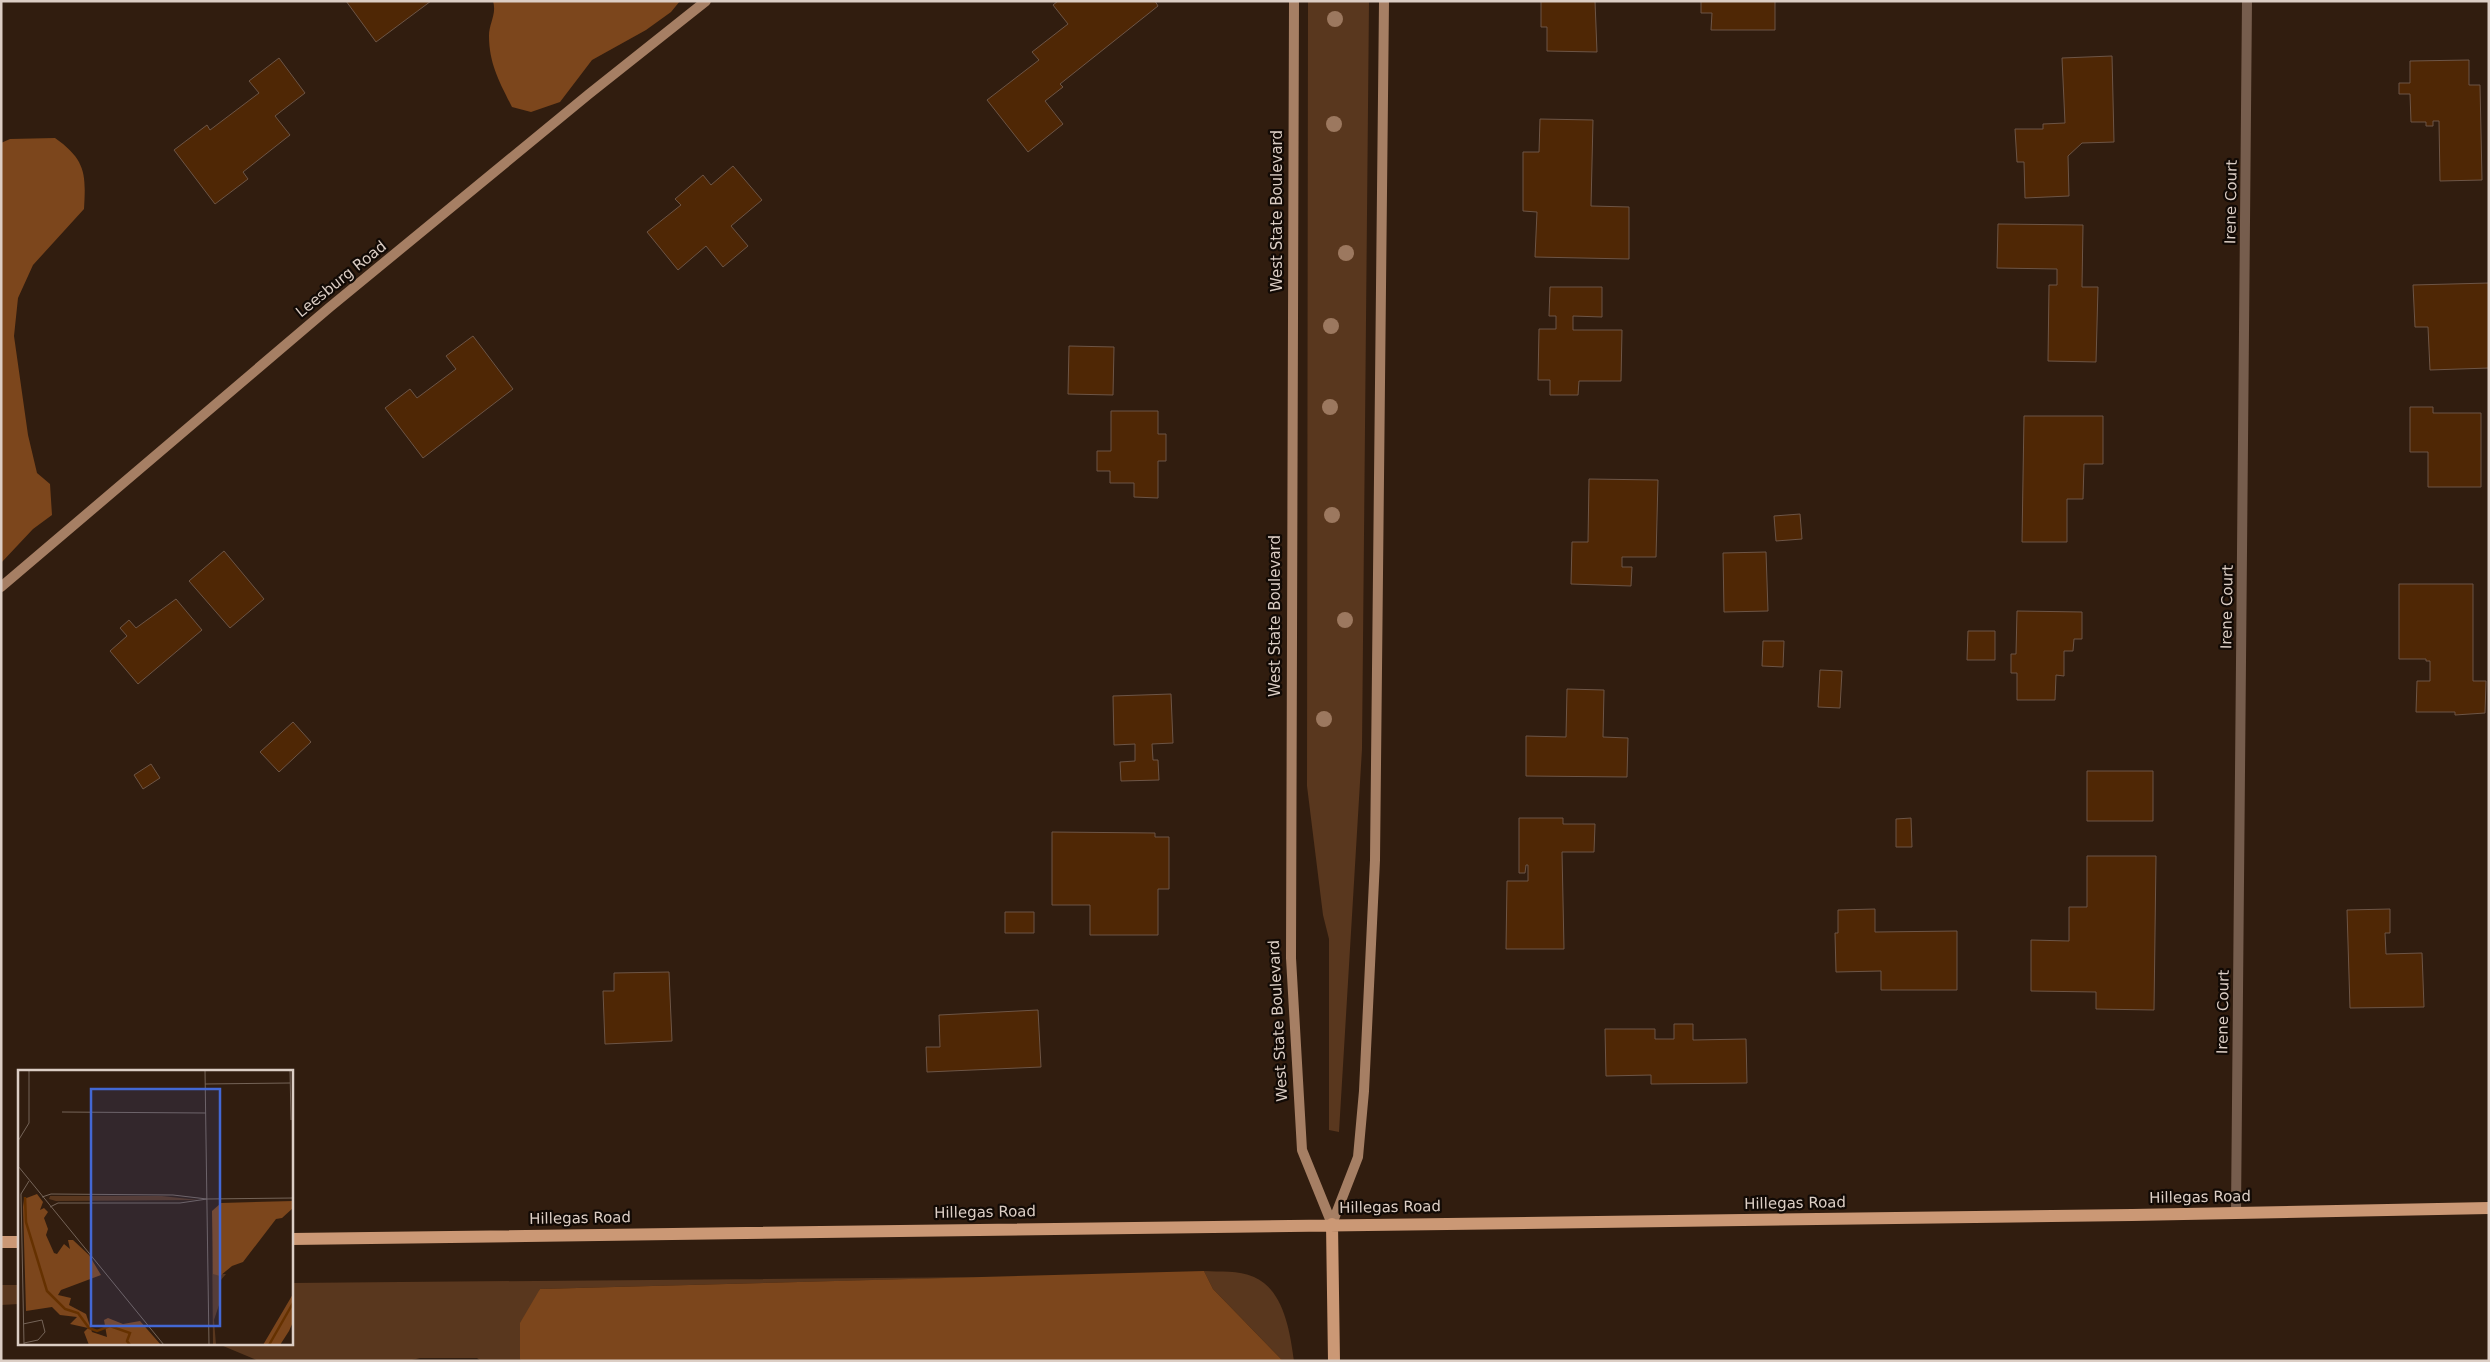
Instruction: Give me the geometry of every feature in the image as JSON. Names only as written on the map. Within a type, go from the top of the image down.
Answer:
[{"type":"main road","name":"Leesburg Road","points":[[1,587],[330,307],[589,94],[706,1]]},
{"type":"main road","name":"West State Boulevard","points":[[1294,1],[1291,951],[1302,1150],[1332,1224],[1334,1361]]},
{"type":"main road","name":"West State Boulevard","points":[[1332,1224],[1358,1157],[1369,998],[1375,860],[1384,1]]},
{"type":"main road","name":"Hillegas Road","points":[[292,1239],[2489,1208]]},
{"type":"main road","points":[[1,1242],[18,1242]]},
{"type":"street","name":"Irene Court","points":[[2236,1212],[2247,1]]},
{"type":"shaded area","points":[[493,1],[680,1],[671,12],[646,30],[592,60],[560,102],[531,112],[512,107],[496,73],[489,46],[490,27],[494,10]]},
{"type":"shaded area","points":[[1308,1],[1369,1],[1362,749],[1339,1132],[1329,1130],[1329,939],[1323,915],[1307,786]]},
{"type":"shaded area","points":[[55,138],[73,153],[82,169],[85,186],[84,209],[33,265],[18,298],[14,336],[28,435],[37,473],[50,484],[52,515],[33,529],[1,563],[1,143],[10,139]]},
{"type":"shaded area","points":[[1204,1271],[1242,1273],[1264,1283],[1279,1302],[1284,1313],[1294,1361],[1283,1361],[1213,1289]]},
{"type":"shaded area","points":[[1204,1271],[1213,1289],[1283,1361],[521,1361],[520,1359],[520,1323],[540,1289]]},
{"type":"shaded area","points":[[989,1277],[540,1289],[521,1361],[481,1361],[477,1358],[420,1358],[408,1361],[259,1361],[218,1344],[292,1344],[292,1283]]},
{"type":"shaded area","points":[[1,1285],[18,1285],[18,1304],[1,1305]]},
{"type":"building","points":[[346,1],[431,1],[376,42]]},
{"type":"building","points":[[1058,1],[1155,1],[1158,6],[1060,84],[1063,87],[1045,101],[1063,124],[1028,152],[987,100],[1039,60],[1032,52],[1068,24],[1053,5]]},
{"type":"building","points":[[1541,1],[1595,1],[1597,52],[1547,51],[1547,27],[1541,27]]},
{"type":"building","points":[[1701,1],[1775,1],[1775,30],[1711,30],[1712,13],[1701,13]]},
{"type":"building","points":[[2112,56],[2114,142],[2082,143],[2068,156],[2069,196],[2025,198],[2024,162],[2017,162],[2015,129],[2043,129],[2043,124],[2065,123],[2062,58]]},
{"type":"building","points":[[279,58],[305,93],[275,116],[290,135],[243,172],[248,179],[215,204],[174,150],[207,125],[210,130],[259,93],[249,81]]},
{"type":"building","points":[[2469,60],[2469,85],[2480,85],[2482,180],[2440,181],[2439,121],[2433,121],[2433,126],[2426,126],[2426,122],[2411,122],[2410,94],[2399,94],[2399,83],[2410,83],[2410,61]]},
{"type":"building","points":[[1540,119],[1593,120],[1591,206],[1629,207],[1629,259],[1535,257],[1537,212],[1523,211],[1523,152],[1539,152]]},
{"type":"building","points":[[733,166],[762,200],[731,226],[748,246],[723,267],[706,246],[678,270],[647,232],[681,205],[675,199],[703,175],[711,185]]},
{"type":"building","points":[[1998,224],[2083,225],[2082,287],[2098,287],[2096,362],[2048,361],[2049,285],[2057,285],[2057,269],[1997,268]]},
{"type":"building","points":[[2489,283],[2489,368],[2430,370],[2428,327],[2415,327],[2413,285]]},
{"type":"building","points":[[1550,287],[1602,287],[1602,317],[1573,316],[1573,330],[1622,330],[1621,381],[1579,381],[1578,395],[1550,395],[1550,380],[1538,380],[1539,329],[1556,329],[1556,316],[1549,316]]},
{"type":"building","points":[[473,336],[513,389],[423,458],[385,408],[410,389],[417,398],[456,369],[446,356]]},
{"type":"building","points":[[1069,346],[1114,347],[1113,395],[1068,394]]},
{"type":"building","points":[[2410,407],[2433,407],[2433,413],[2481,413],[2481,487],[2428,487],[2428,452],[2410,452]]},
{"type":"building","points":[[1111,411],[1158,411],[1158,434],[1166,434],[1166,461],[1158,461],[1158,498],[1134,497],[1134,483],[1110,483],[1110,471],[1097,471],[1097,451],[1111,451]]},
{"type":"building","points":[[2024,416],[2103,416],[2103,464],[2084,464],[2083,499],[2067,499],[2067,542],[2022,542]]},
{"type":"building","points":[[1589,479],[1658,480],[1656,557],[1622,557],[1622,567],[1632,567],[1631,586],[1571,584],[1572,542],[1588,542]]},
{"type":"building","points":[[1800,514],[1802,539],[1776,541],[1774,516]]},
{"type":"building","points":[[224,551],[264,599],[230,628],[189,581]]},
{"type":"building","points":[[1766,552],[1768,611],[1724,612],[1723,553]]},
{"type":"building","points":[[2399,584],[2473,584],[2473,681],[2486,681],[2485,713],[2455,715],[2455,712],[2416,712],[2417,681],[2430,681],[2430,661],[2426,661],[2426,659],[2399,659]]},
{"type":"building","points":[[176,599],[202,630],[138,684],[110,651],[127,636],[120,628],[129,620],[136,628]]},
{"type":"building","points":[[2017,611],[2082,612],[2082,639],[2074,639],[2073,651],[2064,651],[2064,676],[2056,675],[2055,700],[2017,700],[2017,673],[2011,673],[2011,654],[2016,654]]},
{"type":"building","points":[[1968,631],[1995,631],[1995,660],[1967,660]]},
{"type":"building","points":[[1763,641],[1784,641],[1783,667],[1762,666]]},
{"type":"building","points":[[1820,670],[1842,671],[1840,708],[1818,707]]},
{"type":"building","points":[[1567,689],[1604,690],[1603,737],[1628,738],[1627,777],[1526,776],[1526,736],[1566,737]]},
{"type":"building","points":[[1171,694],[1173,743],[1152,744],[1153,760],[1158,760],[1159,780],[1121,781],[1120,762],[1135,761],[1135,744],[1114,745],[1113,696]]},
{"type":"building","points":[[293,722],[311,742],[279,772],[260,752]]},
{"type":"building","points":[[151,764],[160,778],[143,789],[134,775]]},
{"type":"building","points":[[2087,771],[2153,771],[2153,821],[2087,821]]},
{"type":"building","points":[[1519,818],[1563,818],[1563,824],[1595,824],[1594,852],[1562,852],[1564,949],[1506,949],[1507,881],[1528,881],[1528,865],[1526,865],[1525,873],[1519,873]]},
{"type":"building","points":[[1911,818],[1912,847],[1896,847],[1896,819]]},
{"type":"building","points":[[1052,832],[1155,833],[1155,837],[1169,837],[1169,889],[1158,889],[1158,935],[1090,935],[1090,905],[1052,905]]},
{"type":"building","points":[[2087,856],[2156,856],[2154,1010],[2096,1009],[2096,992],[2031,991],[2031,940],[2069,941],[2069,907],[2087,907]]},
{"type":"building","points":[[1875,909],[1875,932],[1957,931],[1957,990],[1881,990],[1881,971],[1836,972],[1835,933],[1838,933],[1838,910]]},
{"type":"building","points":[[2390,909],[2390,933],[2385,933],[2386,954],[2422,953],[2424,1007],[2350,1008],[2347,910]]},
{"type":"building","points":[[1005,912],[1034,912],[1034,933],[1005,933]]},
{"type":"building","points":[[669,972],[672,1041],[605,1044],[603,991],[614,991],[614,973]]},
{"type":"building","points":[[1038,1010],[1041,1067],[927,1072],[926,1047],[940,1047],[939,1015]]},
{"type":"building","points":[[1674,1024],[1693,1024],[1693,1040],[1746,1039],[1747,1083],[1651,1084],[1651,1075],[1606,1076],[1605,1029],[1655,1029],[1655,1039],[1674,1039]]}]
